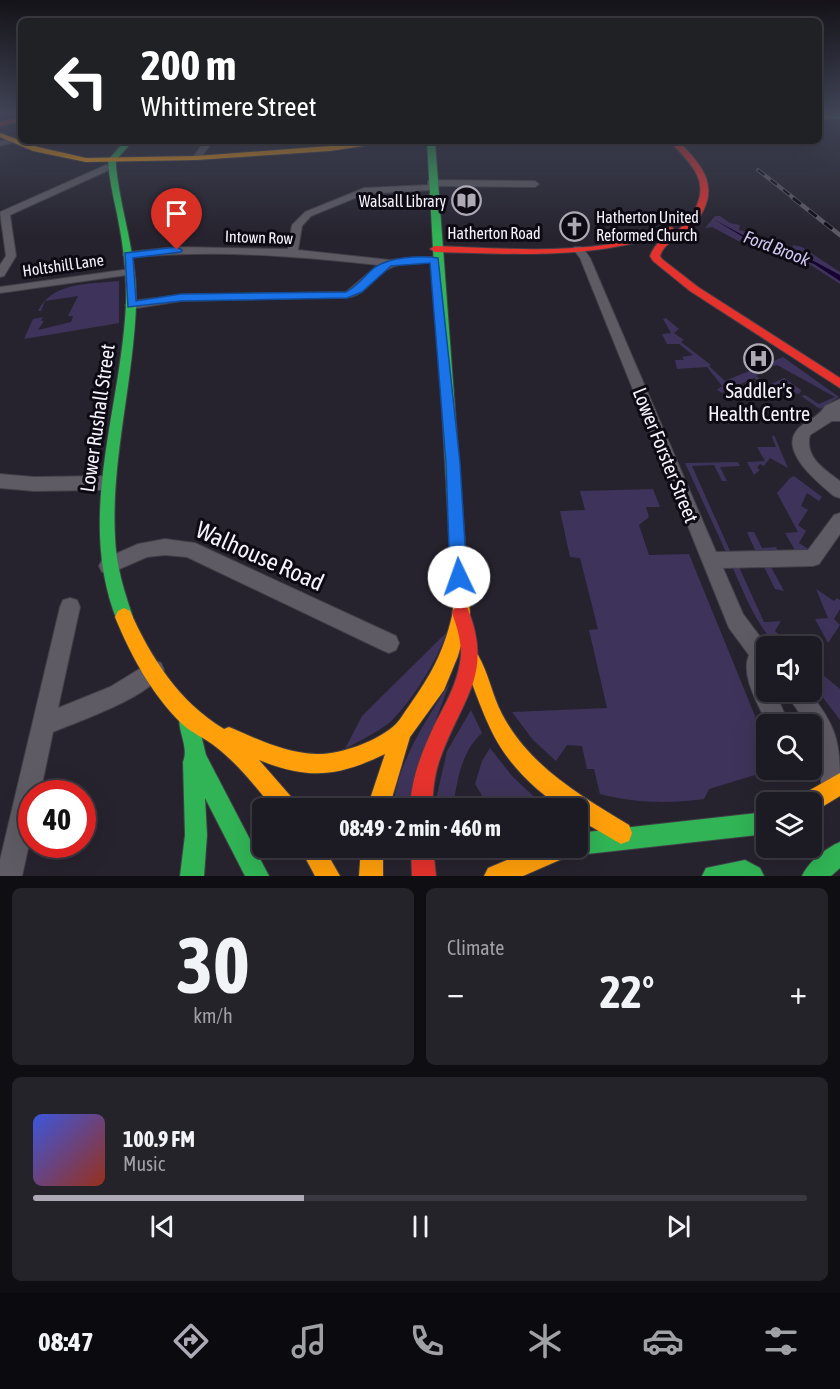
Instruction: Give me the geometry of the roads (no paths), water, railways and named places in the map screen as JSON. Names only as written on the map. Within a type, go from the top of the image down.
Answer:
[{"type":"main road","points":[[57,154],[110,168],[257,154]]},
{"type":"main road","points":[[110,168],[120,154]]},
{"type":"main road","points":[[381,798],[402,732],[438,682],[449,656],[461,613],[453,463],[429,154]]},
{"type":"main road","points":[[684,154],[708,183],[708,197],[691,223],[657,248],[655,255],[660,263],[694,289],[840,384]]},
{"type":"main road","name":"Lower Rushall Street","points":[[110,168],[128,255],[131,305],[123,391],[105,483],[105,547],[114,593],[128,628],[154,670],[188,717],[224,741],[249,764],[278,798]]},
{"type":"main road","name":"Hatherton Road","points":[[435,255],[604,247],[654,238],[692,219]]},
{"type":"main road","points":[[604,247],[640,257],[688,288],[694,289]]},
{"type":"main road","points":[[423,798],[428,765],[461,696],[472,661],[470,628],[461,613]]},
{"type":"main road","points":[[472,661],[481,674],[499,729],[522,758],[549,786],[627,837]]},
{"type":"main road","points":[[188,717],[292,765],[323,767],[361,757],[402,732]]},
{"type":"main road","name":"Lower Rushall Street","points":[[188,717],[196,792],[192,876]]},
{"type":"main road","name":"Lower Rushall Street","points":[[188,717],[196,758],[256,876]]},
{"type":"main road","points":[[822,795],[836,787]]},
{"type":"main road","points":[[588,843],[627,837],[721,831],[756,825]]},
{"type":"main road","points":[[814,876],[840,853]]},
{"type":"main road","points":[[317,858],[328,876]]},
{"type":"main road","points":[[371,876],[372,858]]},
{"type":"main road","points":[[423,858],[424,876]]},
{"type":"main road","points":[[496,876],[538,858]]},
{"type":"main road","points":[[714,876],[745,871],[752,876]]},
{"type":"street","points":[[196,158],[199,154]]},
{"type":"street","points":[[0,273],[10,256],[2,215],[110,168]]},
{"type":"street","points":[[292,252],[297,225],[308,214],[364,191],[431,185],[535,184]]},
{"type":"street","name":"Lower Forster Street","points":[[578,249],[585,258],[742,632],[756,649]]},
{"type":"street","name":"Intown Row","points":[[128,255],[177,250],[292,252],[389,263],[435,255]]},
{"type":"street","points":[[131,305],[181,298],[347,295],[359,290],[378,270],[389,263]]},
{"type":"street","name":"Holtshill Lane","points":[[2,293],[130,272]]},
{"type":"street","points":[[827,376],[840,369]]},
{"type":"street","points":[[840,404],[830,410],[835,416],[804,432],[801,442],[807,459],[815,470],[840,491]]},
{"type":"street","points":[[0,481],[34,484],[105,483]]},
{"type":"street","points":[[710,560],[780,557],[806,560],[813,558],[840,520]]},
{"type":"street","name":"Walhouse Road","points":[[108,566],[149,547],[167,545],[189,549],[389,643]]},
{"type":"street","points":[[9,876],[70,608]]},
{"type":"street","points":[[43,725],[117,695],[154,670]]},
{"type":"street","points":[[804,702],[826,732],[834,759],[836,787]]},
{"type":"water","name":"Ford Brook","points":[[713,219],[750,239],[808,258],[840,275],[840,281],[814,264],[750,241]]},
{"type":"railway","points":[[758,170],[795,199]]},
{"type":"railway","points":[[793,198],[840,235]]},
{"type":"place","name":"Walsall Library","points":[[467,201]]},
{"type":"place","name":"Hatherton United Reformed Church","points":[[575,226]]},
{"type":"place","name":"Saddler's Health Centre","points":[[759,359]]}]
